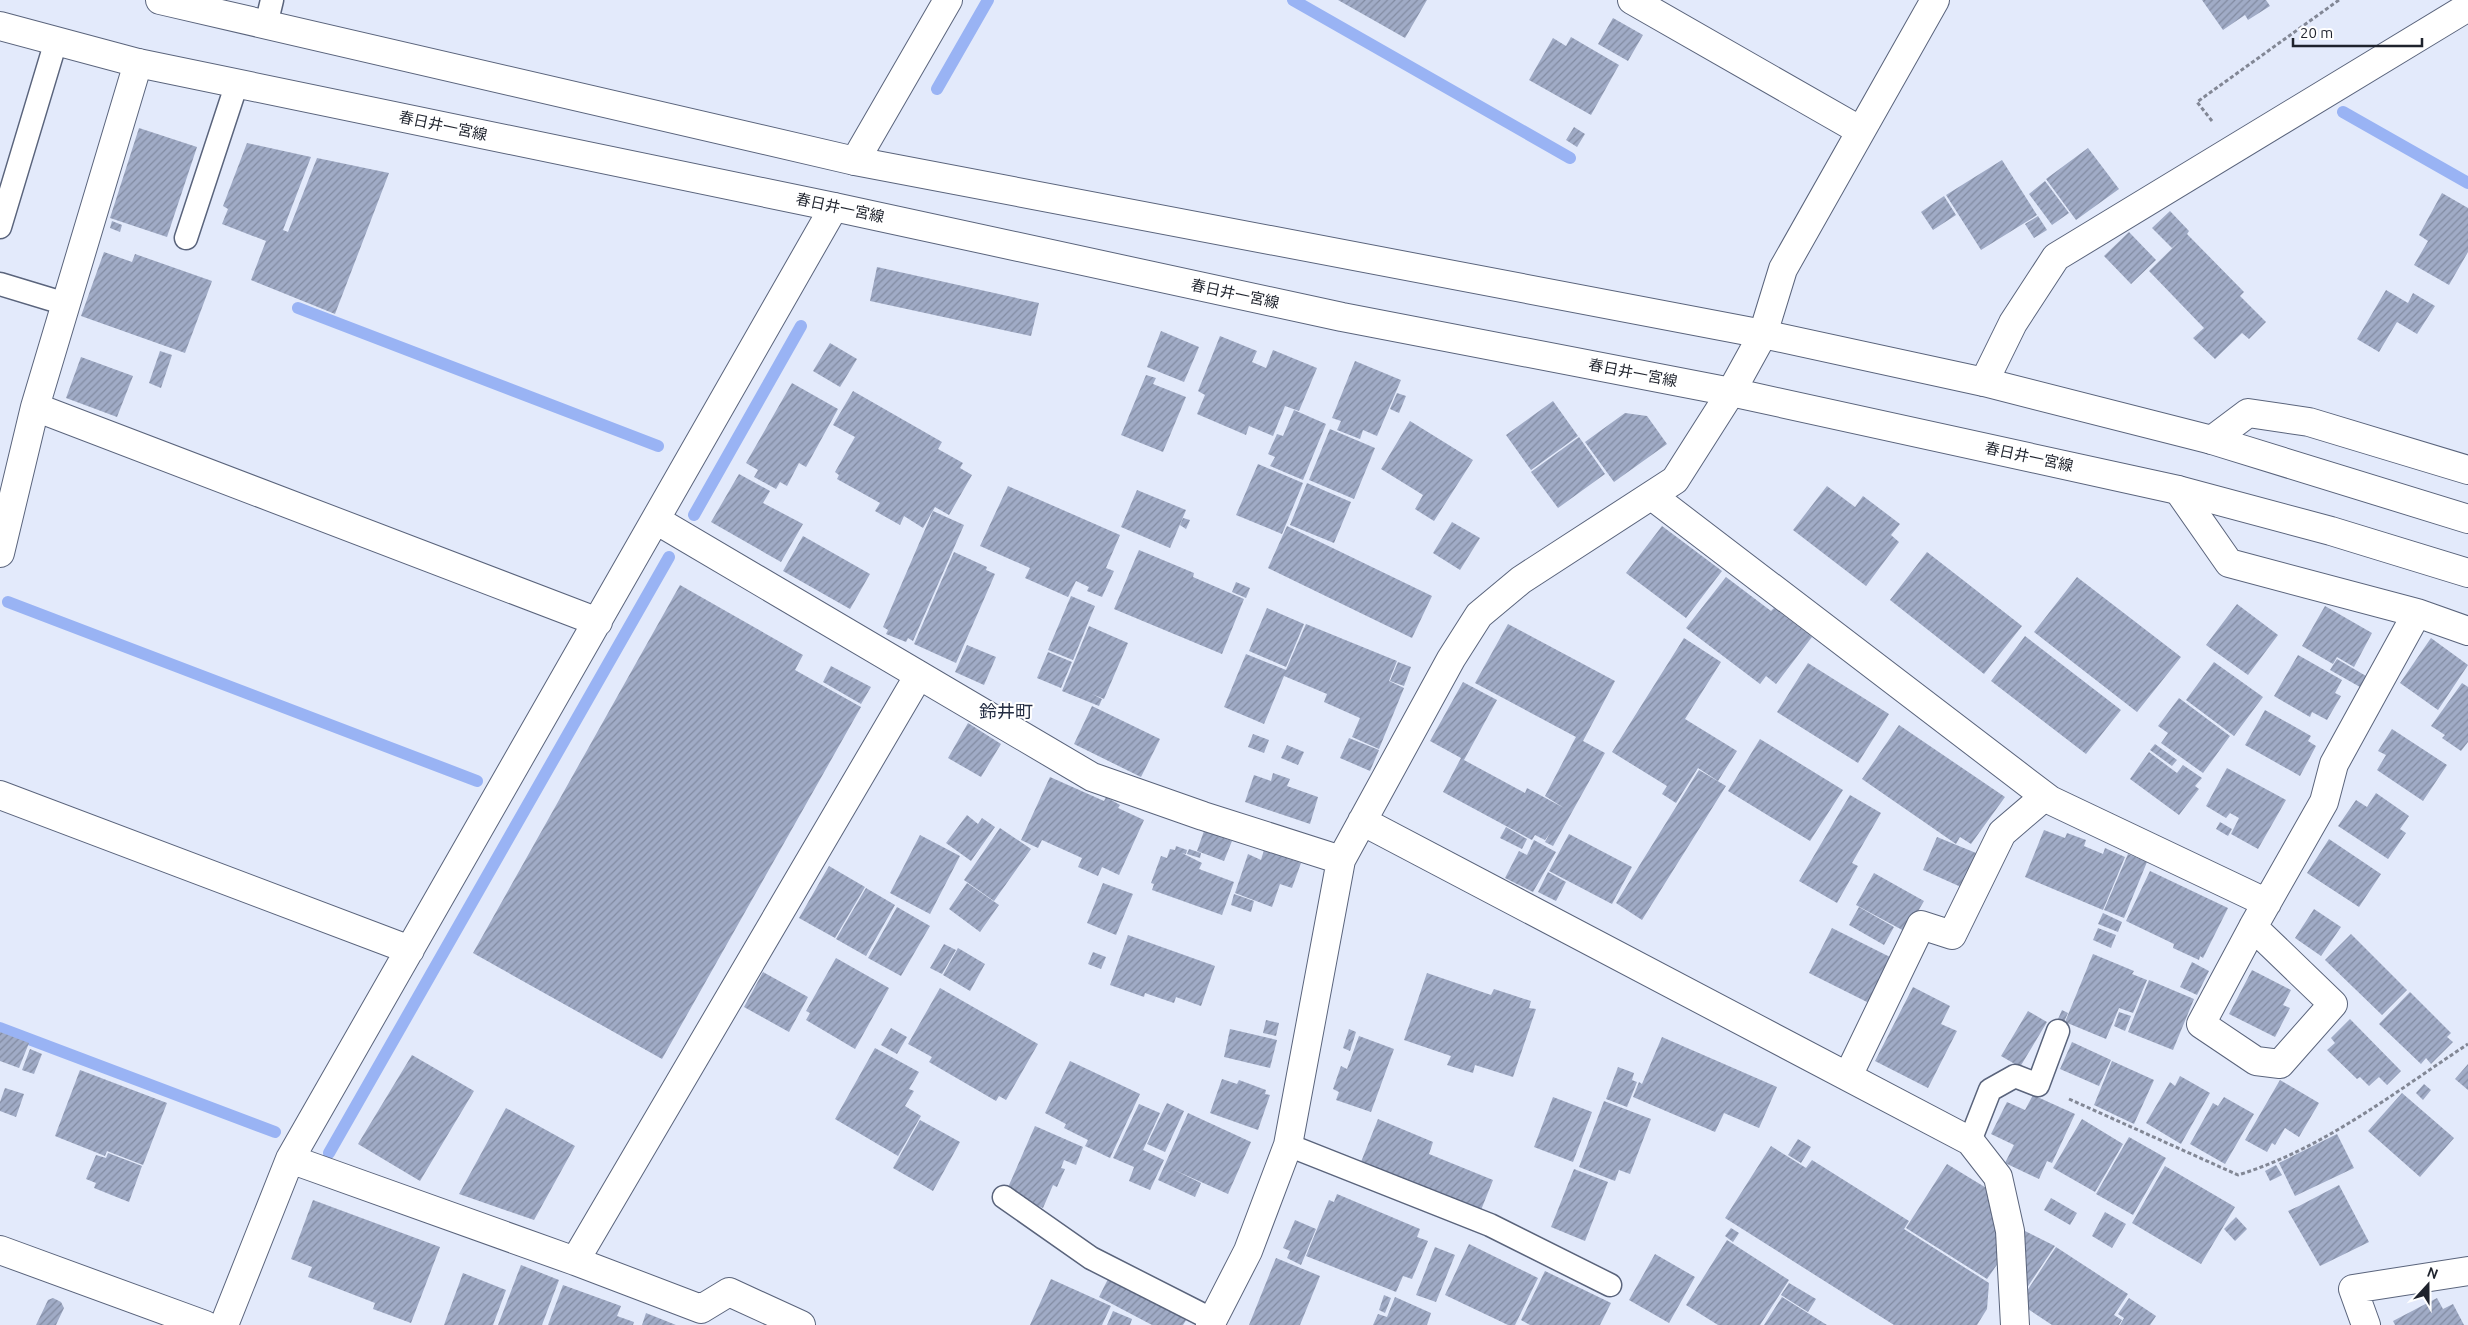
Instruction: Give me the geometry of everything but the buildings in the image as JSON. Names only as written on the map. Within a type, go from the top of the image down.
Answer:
[{"type":"street","points":[[160,0],[269,12],[855,161],[1763,334],[1984,382],[2212,440],[2468,519]]},
{"type":"street","points":[[855,161],[948,0]]},
{"type":"street","points":[[1632,0],[1861,131]]},
{"type":"street","points":[[1211,1322],[1248,1251],[1288,1145],[1341,860],[1362,821],[1451,660],[1479,615],[1521,580],[1675,480],[1731,392],[1763,334],[1783,269],[1935,0]]},
{"type":"street","points":[[1984,382],[2013,323],[2056,257],[2468,6]]},
{"type":"street","name":"春日井一宮線","points":[[0,26],[138,63],[834,207],[1342,317],[1731,392],[2178,490],[2331,531],[2468,573]]},
{"type":"street","points":[[0,553],[35,407],[138,63]]},
{"type":"street","points":[[224,1325],[290,1159],[834,207]]},
{"type":"street","points":[[35,407],[598,622]]},
{"type":"street","points":[[2212,440],[2248,413],[2309,422],[2468,470]]},
{"type":"street","points":[[2178,490],[2229,563],[2417,613],[2468,631]]},
{"type":"street","points":[[1652,496],[2044,796],[2267,903]]},
{"type":"street","points":[[656,520],[1092,777],[1203,816],[1341,860]]},
{"type":"street","points":[[2252,927],[2333,1004],[2280,1064],[2256,1061],[2201,1024],[2252,927],[2324,802],[2334,764],[2417,613]]},
{"type":"street","points":[[575,1262],[919,675]]},
{"type":"street","points":[[0,795],[410,950]]},
{"type":"street","points":[[1848,1076],[1921,925],[1952,935],[2002,833],[2044,796]]},
{"type":"street","points":[[1362,821],[1970,1141],[1998,1177],[2010,1231],[2015,1325]]},
{"type":"street","points":[[290,1159],[701,1309],[728,1292],[759,1317],[801,1325]]},
{"type":"street","points":[[0,1250],[205,1325]]},
{"type":"street","points":[[2366,1325],[2353,1289],[2468,1271]]},
{"type":"lane","points":[[0,227],[56,41]]},
{"type":"lane","points":[[186,238],[236,83]]},
{"type":"lane","points":[[0,284],[66,304]]},
{"type":"lane","points":[[1970,1141],[1990,1090],[2015,1076],[2038,1084],[2058,1031]]},
{"type":"lane","points":[[1288,1145],[1490,1225],[1610,1285]]},
{"type":"lane","points":[[1004,1197],[1091,1258],[1211,1322]]},
{"type":"path","points":[[2233,150],[2198,102],[2339,0]]},
{"type":"path","points":[[2038,1084],[2238,1175],[2269,1166],[2339,1129],[2468,1044]]},
{"type":"waterway","points":[[937,89],[988,0]]},
{"type":"waterway","points":[[1293,0],[1570,158]]},
{"type":"waterway","points":[[2343,112],[2468,183]]},
{"type":"waterway","points":[[298,308],[658,446]]},
{"type":"waterway","points":[[694,515],[801,326]]},
{"type":"waterway","points":[[329,1153],[669,557]]},
{"type":"waterway","points":[[8,602],[477,781]]},
{"type":"waterway","points":[[0,1028],[275,1132]]},
{"type":"district","name":"鈴井町","points":[[1006,712]]}]
